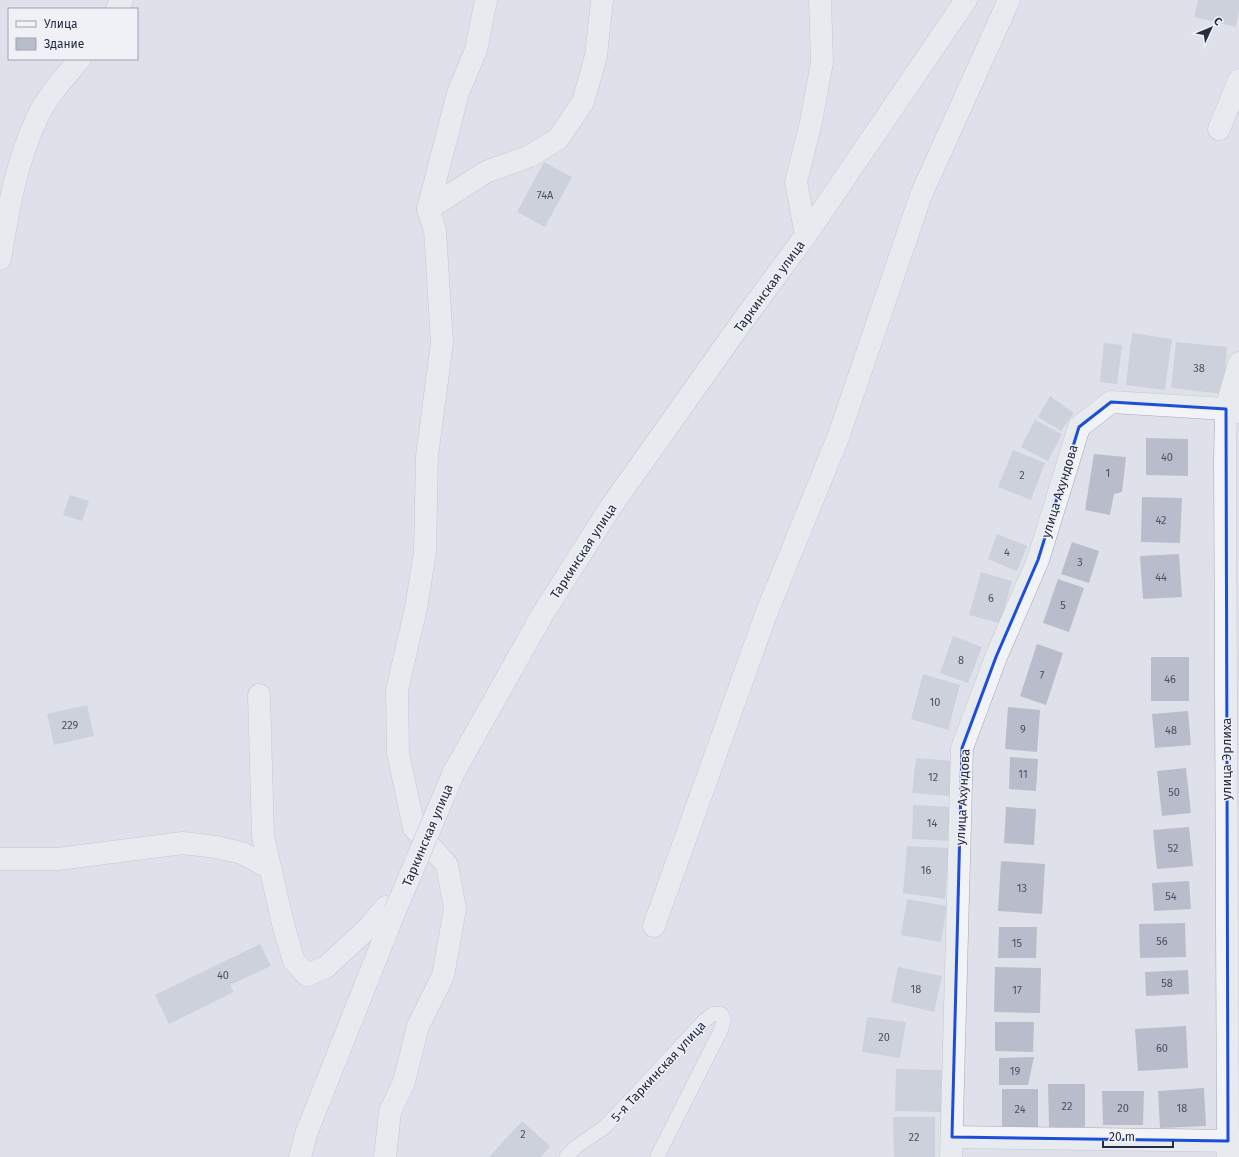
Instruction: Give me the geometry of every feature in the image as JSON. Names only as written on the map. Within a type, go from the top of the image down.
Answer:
[{"type":"street","points":[[385,1157],[390,1112],[404,1082],[418,1026],[443,976],[455,909],[447,865],[414,828],[398,753],[397,690],[416,608],[425,552],[427,456],[442,343],[435,230],[428,209],[458,93],[476,50],[486,0]]},
{"type":"street","points":[[428,209],[486,172],[530,156],[558,139],[583,102],[596,56],[602,0]]},
{"type":"street","points":[[806,235],[796,182],[811,122],[822,62],[820,0]]},
{"type":"street","name":"Таркинская улица","points":[[300,1157],[306,1134],[395,912],[454,772],[542,615],[610,508],[739,326],[806,235],[966,0]]},
{"type":"street","points":[[654,926],[766,614],[839,435],[921,195],[1009,0]]},
{"type":"street","points":[[0,259],[7,215],[19,162],[37,117],[56,88],[79,60]]},
{"type":"street","points":[[1219,130],[1239,80]]},
{"type":"street","name":"улица Эрлиха","points":[[1232,1146],[1225,477],[1239,363]]},
{"type":"street","name":"улица Ахундова","points":[[952,1147],[962,748],[996,657],[1038,560],[1079,427],[1111,402],[1233,411]]},
{"type":"street","points":[[259,695],[263,836],[284,928],[294,961],[307,975],[326,967],[368,928],[386,907],[395,912]]},
{"type":"street","points":[[0,859],[58,859],[183,843],[216,847],[242,853],[270,868]]},
{"type":"street","points":[[952,1147],[1232,1146]]},
{"type":"lane","name":"5-я Таркинская улица","points":[[566,1157],[577,1146],[605,1127],[705,1020],[713,1014],[721,1014],[724,1020],[721,1030],[657,1157]]},
{"type":"highlighted area","points":[[1111,402],[1226,409],[1228,1141],[952,1137],[962,748],[996,657],[1038,560],[1079,427]]},
{"type":"building","points":[[1198,0],[1239,0],[1239,11],[1236,27],[1194,17]]},
{"type":"building","points":[[544,162],[572,177],[545,227],[517,212]]},
{"type":"building","points":[[1132,333],[1172,339],[1165,390],[1126,385]]},
{"type":"building","points":[[1176,342],[1227,347],[1223,394],[1171,388]]},
{"type":"building","points":[[1104,343],[1122,345],[1117,384],[1100,382]]},
{"type":"building","points":[[1050,396],[1074,413],[1061,431],[1038,417]]},
{"type":"building","points":[[1035,420],[1062,434],[1048,461],[1021,447]]},
{"type":"building","points":[[1146,438],[1188,439],[1188,476],[1146,475]]},
{"type":"building","points":[[1013,450],[1045,463],[1031,500],[998,487]]},
{"type":"building","points":[[1094,454],[1126,457],[1122,492],[1114,494],[1110,515],[1085,510]]},
{"type":"building","points":[[70,495],[89,501],[82,521],[63,515]]},
{"type":"building","points":[[1142,497],[1182,498],[1180,543],[1141,542]]},
{"type":"building","points":[[997,534],[1027,546],[1017,571],[988,559]]},
{"type":"building","points":[[1072,542],[1099,551],[1089,583],[1061,574]]},
{"type":"building","points":[[1179,554],[1182,597],[1143,599],[1140,556]]},
{"type":"building","points":[[981,572],[1012,581],[1000,623],[969,615]]},
{"type":"building","points":[[1058,579],[1084,588],[1069,632],[1043,623]]},
{"type":"building","points":[[953,636],[982,647],[968,683],[940,673]]},
{"type":"building","points":[[1037,644],[1063,653],[1046,705],[1020,696]]},
{"type":"building","points":[[1151,657],[1189,657],[1189,701],[1151,701]]},
{"type":"building","points":[[923,674],[960,685],[948,730],[911,719]]},
{"type":"building","points":[[87,705],[94,736],[54,745],[47,714]]},
{"type":"building","points":[[1008,707],[1040,710],[1037,752],[1005,749]]},
{"type":"building","points":[[1188,711],[1191,745],[1155,748],[1152,714]]},
{"type":"building","points":[[1010,757],[1038,759],[1036,791],[1009,789]]},
{"type":"building","points":[[916,758],[953,761],[950,796],[912,793]]},
{"type":"building","points":[[1186,768],[1191,813],[1162,816],[1157,771]]},
{"type":"building","points":[[913,805],[952,807],[951,841],[912,839]]},
{"type":"building","points":[[1006,807],[1036,809],[1034,845],[1004,843]]},
{"type":"building","points":[[1189,827],[1193,866],[1157,869],[1153,830]]},
{"type":"building","points":[[907,846],[949,848],[945,899],[903,893]]},
{"type":"building","points":[[1001,861],[1045,864],[1042,914],[998,911]]},
{"type":"building","points":[[1189,881],[1191,909],[1154,911],[1152,883]]},
{"type":"building","points":[[907,899],[947,906],[941,942],[901,935]]},
{"type":"building","points":[[1185,923],[1186,957],[1140,958],[1139,924]]},
{"type":"building","points":[[999,927],[1037,927],[1036,958],[998,958]]},
{"type":"building","points":[[260,944],[271,966],[230,985],[234,992],[169,1024],[155,995]]},
{"type":"building","points":[[898,967],[942,976],[934,1012],[891,1002]]},
{"type":"building","points":[[995,967],[1041,968],[1040,1013],[994,1012]]},
{"type":"building","points":[[1188,970],[1189,994],[1146,996],[1145,972]]},
{"type":"building","points":[[867,1017],[906,1022],[900,1058],[862,1052]]},
{"type":"building","points":[[995,1022],[1034,1022],[1033,1052],[995,1051]]},
{"type":"building","points":[[1186,1026],[1188,1068],[1138,1071],[1135,1029]]},
{"type":"building","points":[[1034,1057],[1028,1085],[999,1085],[999,1058]]},
{"type":"building","points":[[896,1069],[942,1070],[941,1112],[895,1111]]},
{"type":"building","points":[[1048,1084],[1085,1084],[1085,1127],[1049,1127]]},
{"type":"building","points":[[1204,1088],[1206,1126],[1160,1128],[1158,1091]]},
{"type":"building","points":[[1002,1089],[1038,1089],[1038,1128],[1002,1128]]},
{"type":"building","points":[[1102,1091],[1144,1091],[1143,1125],[1103,1125]]},
{"type":"building","points":[[893,1117],[935,1117],[935,1157],[894,1157]]},
{"type":"building","points":[[522,1121],[550,1146],[541,1157],[489,1157]]}]
